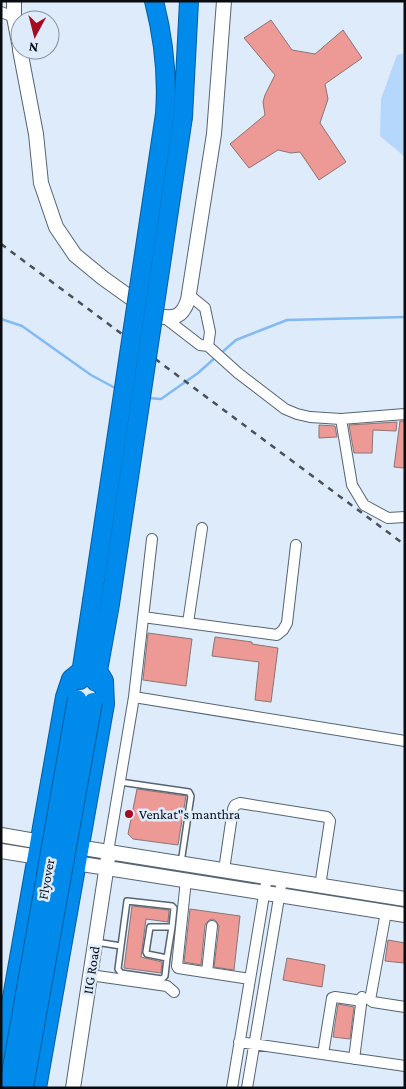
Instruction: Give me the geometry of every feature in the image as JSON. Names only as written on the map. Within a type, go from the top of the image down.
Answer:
[{"type":"highway","points":[[90,670],[92,601],[165,114],[167,72],[163,41],[154,1]]},
{"type":"highway","points":[[1,1060],[65,697],[71,679],[90,670],[110,604],[183,117],[189,1]]},
{"type":"highway","points":[[38,1088],[105,704],[104,681],[90,670]]},
{"type":"highway","name":"Flyover","points":[[16,1087],[90,670]]},
{"type":"street","points":[[8,14],[14,1]]},
{"type":"street","points":[[22,60],[36,134],[41,183],[56,227],[75,255],[102,278],[156,316],[165,318],[177,317],[184,312],[189,295],[214,134],[224,1]]},
{"type":"street","points":[[189,295],[205,308],[210,332],[210,347]]},
{"type":"street","points":[[165,318],[200,345],[210,347],[238,373],[285,409],[297,414],[310,417],[341,419],[405,414]]},
{"type":"street","points":[[341,419],[352,485],[364,505],[388,518],[404,515]]},
{"type":"street","points":[[188,623],[202,528]]},
{"type":"street","points":[[108,852],[134,697],[152,539]]},
{"type":"street","points":[[143,617],[277,635],[287,623],[296,545]]},
{"type":"street","points":[[134,697],[405,741]]},
{"type":"street","points":[[224,870],[233,810],[240,803],[327,817],[330,821],[320,886]]},
{"type":"street","points":[[1,836],[38,849],[78,855],[108,852],[405,899]]},
{"type":"street","points":[[2,854],[38,849]]},
{"type":"street","name":"IIG Road","points":[[73,1088],[108,852]]},
{"type":"street","points":[[78,855],[106,868],[405,915]]},
{"type":"street","points":[[232,1088],[267,877]]},
{"type":"street","points":[[186,880],[178,968],[250,979]]},
{"type":"street","points":[[247,1088],[282,880]]},
{"type":"street","points":[[386,912],[370,1000],[405,1007]]},
{"type":"street","points":[[207,972],[212,926]]},
{"type":"street","points":[[90,975],[167,986],[174,992]]},
{"type":"street","points":[[323,1054],[332,998],[362,999],[354,1059]]},
{"type":"street","points":[[239,1042],[405,1066]]},
{"type":"lane","points":[[120,782],[189,792],[191,796],[181,864]]},
{"type":"lane","points":[[127,901],[172,906],[174,908],[172,927],[165,976],[162,979],[122,973],[118,969],[127,901]]},
{"type":"lane","points":[[168,958],[147,954],[146,952],[150,927],[172,927]]},
{"type":"lane","points":[[96,942],[121,946]]},
{"type":"shaded area","points":[[405,53],[405,157],[380,136],[381,99],[397,55]]},
{"type":"building","points":[[271,20],[292,50],[315,54],[343,30],[362,58],[325,84],[328,99],[320,123],[346,162],[319,180],[300,152],[291,153],[278,150],[249,168],[230,144],[265,115],[263,102],[275,75],[244,38]]},
{"type":"building","points":[[400,421],[405,421],[405,467],[403,468],[394,467]]},
{"type":"building","points":[[397,422],[396,431],[373,430],[372,453],[354,453],[349,425]]},
{"type":"building","points":[[319,425],[335,426],[337,437],[319,438]]},
{"type":"building","points":[[148,633],[192,639],[186,686],[143,680]]},
{"type":"building","points":[[215,637],[278,648],[271,702],[255,700],[259,662],[212,656]]},
{"type":"building","points":[[137,789],[186,796],[178,845],[133,839],[128,834]]},
{"type":"building","points":[[132,906],[169,910],[168,922],[146,919],[141,957],[162,962],[161,973],[124,968]]},
{"type":"building","points":[[190,909],[240,916],[234,970],[214,967],[219,926],[213,919],[209,920],[205,925],[201,965],[184,962]]},
{"type":"building","points":[[388,940],[405,943],[404,963],[385,961]]},
{"type":"building","points":[[287,958],[325,965],[322,987],[283,980]]},
{"type":"building","points":[[338,1004],[354,1007],[350,1039],[333,1037]]},
{"type":"waterway","points":[[220,354],[236,340],[287,320],[405,317]]},
{"type":"waterway","points":[[1,319],[22,326],[91,375],[117,389]]},
{"type":"waterway","points":[[148,398],[161,399],[198,373],[216,357]]},
{"type":"railway","points":[[1,244],[405,545]]},
{"type":"place","name":"Venkat\"s manthra","points":[[129,814]]}]
